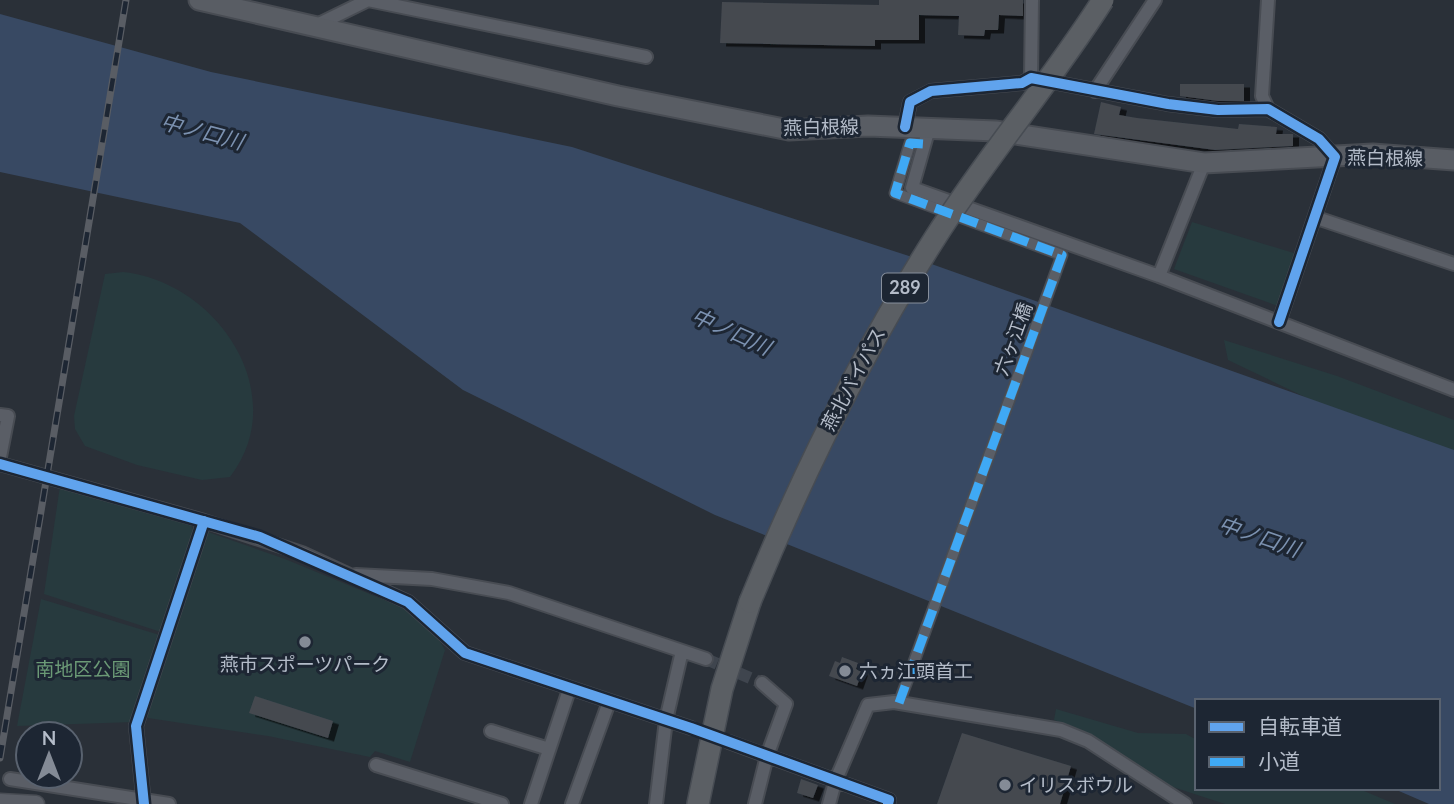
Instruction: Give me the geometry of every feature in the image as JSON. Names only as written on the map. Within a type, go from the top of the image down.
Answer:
[{"type":"highway","name":"燕北バイパス","points":[[698,804],[722,689],[750,602],[809,464],[868,350],[936,237],[1103,0]]},
{"type":"main road","name":"燕白根線","points":[[199,0],[312,28],[789,130],[905,127],[927,136],[996,131],[1203,163],[1373,154],[1454,160]]},
{"type":"street","points":[[312,28],[368,0],[646,57]]},
{"type":"street","points":[[1031,78],[1032,0]]},
{"type":"street","points":[[1095,91],[1155,0]]},
{"type":"street","points":[[1268,0],[1262,96],[1268,109]]},
{"type":"street","points":[[905,127],[910,102],[931,91],[1022,83],[1031,78],[1218,110],[1268,109],[1319,139],[1335,157],[1317,218],[1279,321]]},
{"type":"street","points":[[927,136],[912,188],[1160,276],[1454,390]]},
{"type":"street","name":"六ヶ江橋","points":[[899,703],[1062,255],[895,193],[909,143],[927,136]]},
{"type":"street","points":[[1160,276],[1203,163]]},
{"type":"street","points":[[1317,218],[1454,264]]},
{"type":"street","points":[[0,415],[8,416],[0,457]]},
{"type":"street","points":[[0,464],[260,537],[349,574],[408,603],[465,653],[569,690],[691,728]]},
{"type":"street","points":[[144,802],[136,726],[204,521]]},
{"type":"street","points":[[349,574],[432,579],[509,593],[706,659]]},
{"type":"street","points":[[656,804],[666,720],[682,651]]},
{"type":"street","points":[[755,804],[767,756],[786,704],[762,683]]},
{"type":"street","points":[[531,804],[569,690]]},
{"type":"street","points":[[572,804],[609,702]]},
{"type":"street","points":[[829,804],[835,782],[868,705],[899,703],[1061,730],[1088,741],[1185,804]]},
{"type":"street","points":[[491,731],[550,749]]},
{"type":"street","points":[[729,742],[889,800],[888,804]]},
{"type":"street","points":[[376,765],[502,804]]},
{"type":"street","points":[[10,779],[169,804]]},
{"type":"street","points":[[1168,793],[1197,804]]},
{"type":"street","points":[[0,802],[36,804]]},
{"type":"green space","points":[[1192,222],[1297,254],[1278,306],[1174,269]]},
{"type":"green space","points":[[123,272],[157,280],[189,297],[215,320],[236,348],[249,379],[253,412],[247,445],[230,477],[202,480],[137,465],[85,446],[75,429],[74,416],[105,274]]},
{"type":"green space","points":[[1224,340],[1337,376],[1454,420],[1454,458],[1351,419],[1228,360]]},
{"type":"green space","points":[[60,486],[189,523],[194,530],[164,633],[44,594]]},
{"type":"green space","name":"燕市スポーツパーク","points":[[205,531],[285,559],[394,604],[413,613],[436,635],[445,650],[410,762],[375,751],[370,757],[268,736],[148,718],[147,707]]},
{"type":"green space","name":"南地区公園","points":[[41,599],[163,636],[133,722],[84,724],[84,720],[18,720]]},
{"type":"green space","points":[[1056,709],[1138,733],[1186,734],[1195,739],[1195,790],[1362,790],[1395,804],[1225,804],[1170,786],[1091,735],[1054,720]]},
{"type":"water","name":"中ノ口川","points":[[0,14],[211,72],[572,147],[909,256],[1454,450],[1454,804],[1429,804],[1397,790],[1440,790],[1440,699],[1195,699],[1195,708],[715,515],[463,390],[240,223],[0,172]]},
{"type":"building","points":[[879,0],[1023,0],[1023,16],[999,15],[998,30],[985,30],[984,36],[958,35],[959,16],[919,15],[919,40],[875,40],[875,46],[720,43],[722,2],[879,5]]},
{"type":"building","points":[[1180,84],[1244,84],[1244,101],[1180,96]]},
{"type":"building","points":[[1101,102],[1121,107],[1119,115],[1137,118],[1238,129],[1239,124],[1277,127],[1276,134],[1293,134],[1293,146],[1215,150],[1094,134]]},
{"type":"building","name":"六ヵ江頭首工","points":[[842,657],[858,663],[856,669],[862,672],[857,686],[829,676],[835,661],[840,663]]},
{"type":"building","points":[[255,696],[333,721],[328,738],[249,713]]},
{"type":"building","name":"イリスボウル","points":[[962,733],[1071,766],[1060,804],[937,804]]},
{"type":"building","points":[[801,779],[818,785],[813,798],[797,793]]},
{"type":"tunnel","points":[[706,659],[762,683]]},
{"type":"railway","points":[[0,758],[126,0]]},
{"type":"marked path","points":[[899,703],[1062,255],[895,193],[910,143],[924,144]]},
{"type":"cycle path","points":[[905,127],[910,102],[931,91],[1022,83],[1031,78],[1168,104],[1218,110],[1268,109],[1319,139],[1335,157],[1279,322]]},
{"type":"cycle path","points":[[0,464],[260,537],[408,602],[465,653],[691,728],[889,800],[888,804]]},
{"type":"cycle path","points":[[144,804],[136,726],[204,521]]},
{"type":"place","name":"燕市スポーツパーク","points":[[305,642]]},
{"type":"place","name":"六ヵ江頭首工","points":[[845,671]]},
{"type":"place","name":"イリスボウル","points":[[1005,785]]}]
